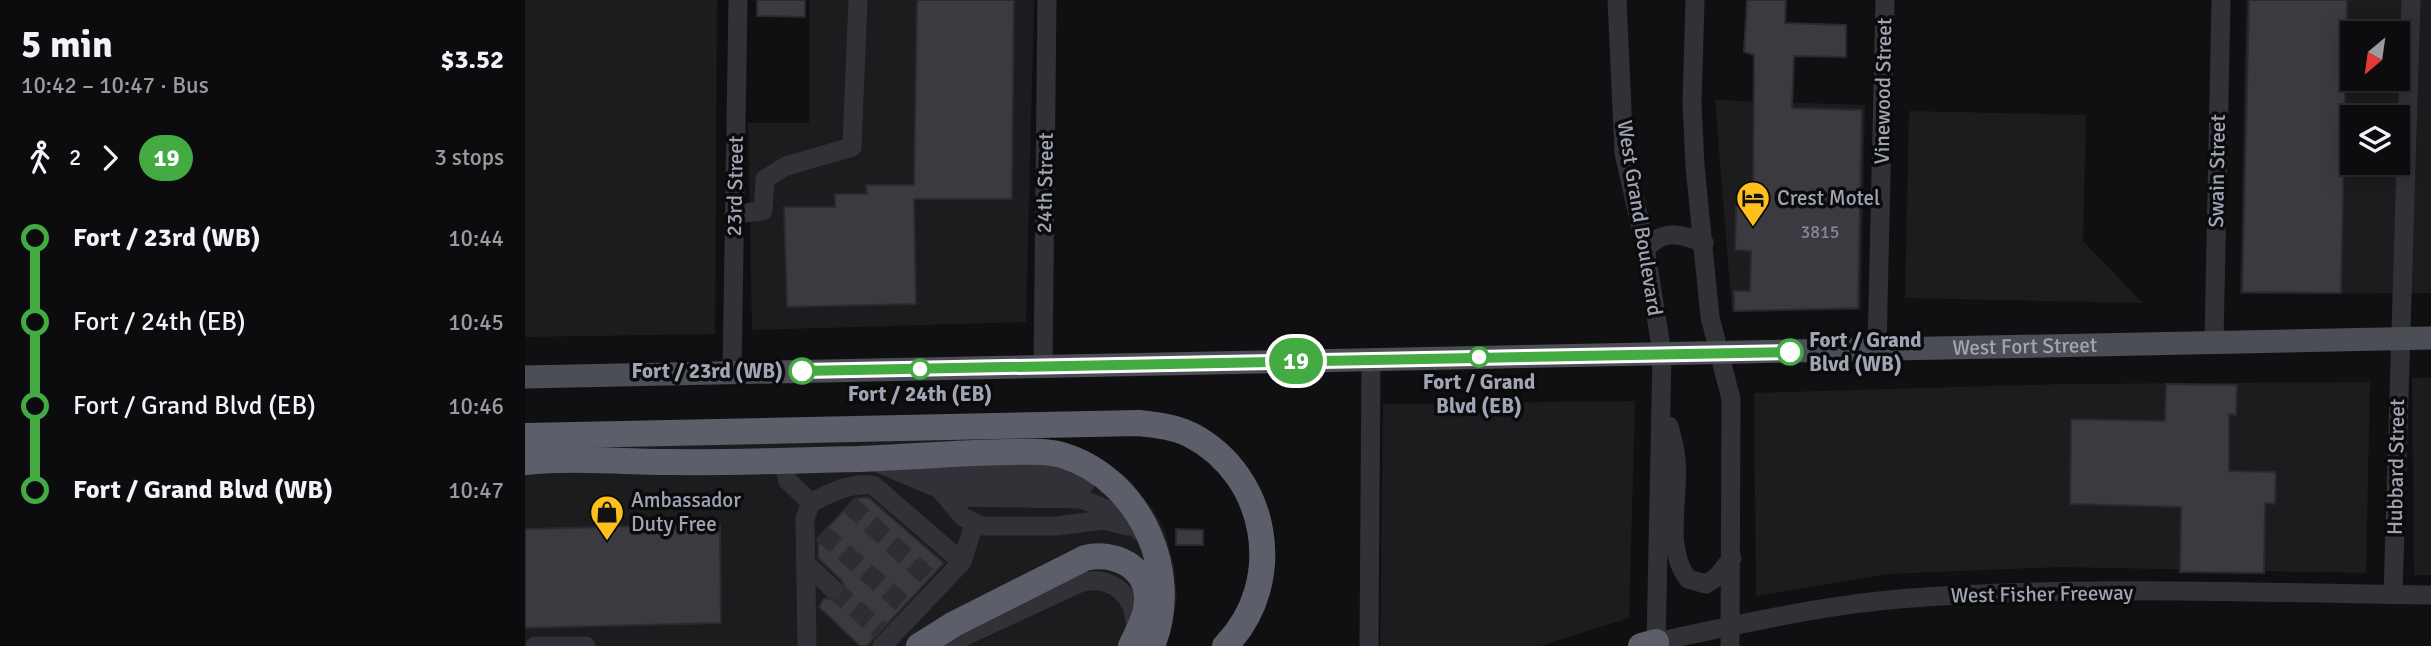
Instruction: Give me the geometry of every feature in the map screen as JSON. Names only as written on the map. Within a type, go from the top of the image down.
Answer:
[{"type":"highway","points":[[525,436],[1113,424],[1167,426],[1189,434],[1225,460],[1243,480],[1259,520],[1263,563],[1258,585],[1243,623],[1225,646]]},
{"type":"highway","points":[[525,462],[873,462],[931,453],[1055,453],[1088,466],[1127,498],[1157,557],[1163,597],[1158,629],[1139,644]]},
{"type":"highway","points":[[921,645],[954,624],[1085,558],[1102,555],[1129,565],[1144,583],[1146,607],[1139,644]]},
{"type":"main road","name":"West Fort Street","points":[[525,377],[2431,338]]},
{"type":"street","name":"23rd Street","points":[[732,372],[737,0]]},
{"type":"street","points":[[734,214],[763,211],[765,179],[786,166],[852,148],[858,0]]},
{"type":"street","name":"24th Street","points":[[1044,367],[1047,0]]},
{"type":"street","name":"West Grand Boulevard","points":[[1617,0],[1624,153],[1645,250],[1662,353],[1663,405],[1651,644]]},
{"type":"street","points":[[1695,0],[1693,136],[1710,317],[1722,354],[1731,399],[1730,646]]},
{"type":"street","name":"Vinewood Street","points":[[1877,349],[1885,0]]},
{"type":"street","name":"Swain Street","points":[[2214,342],[2221,0]]},
{"type":"street","name":"Hubbard Street","points":[[2393,595],[2411,0]]},
{"type":"street","points":[[1645,250],[1653,241],[1666,234],[1704,243]]},
{"type":"street","points":[[1369,646],[1371,360]]},
{"type":"street","points":[[1663,405],[1677,461],[1676,547],[1680,566],[1688,579],[1706,584],[1717,577],[1732,558]]},
{"type":"street","points":[[783,460],[788,481],[823,533]]},
{"type":"street","points":[[873,462],[959,497],[1073,498],[1093,502],[1128,519],[1144,533],[1157,557]]},
{"type":"street","points":[[927,484],[1077,482],[1103,491],[1139,519]]},
{"type":"street","points":[[807,646],[805,563],[808,510],[834,490],[860,484],[882,491],[962,562]]},
{"type":"street","points":[[927,484],[947,497],[963,517],[974,524],[1056,526],[1113,521],[1129,527],[1145,540],[1157,557]]},
{"type":"street","points":[[834,490],[849,504]]},
{"type":"street","points":[[884,639],[934,583],[962,562],[974,524]]},
{"type":"street","points":[[805,563],[833,589]]},
{"type":"street","name":"West Fisher Freeway","points":[[1651,644],[1732,626],[1868,603],[1988,593],[2113,591],[2431,595]]},
{"type":"street","points":[[535,646],[586,646]]},
{"type":"shaded area","points":[[525,0],[717,0],[715,334],[525,337]]},
{"type":"shaded area","points":[[809,0],[1034,0],[1026,322],[752,330],[748,123],[809,123]]},
{"type":"shaded area","points":[[2246,0],[2431,0],[2431,293],[2240,294]]},
{"type":"shaded area","points":[[1715,100],[1865,105],[1861,310],[1732,311]]},
{"type":"shaded area","points":[[1909,111],[2086,115],[2083,241],[2143,303],[1905,298]]},
{"type":"shaded area","points":[[2412,378],[2431,378],[2431,575],[2414,575]]},
{"type":"shaded area","points":[[2370,382],[2366,573],[2060,567],[1889,574],[1756,596],[1754,393],[2062,384]]},
{"type":"shaded area","points":[[1635,401],[1629,618],[1540,646],[1380,646],[1383,404]]},
{"type":"shaded area","points":[[1034,436],[1077,446],[1095,455],[1128,478],[1153,510],[1164,528],[1174,565],[1177,599],[1166,646],[525,646],[525,446]]},
{"type":"building","points":[[757,0],[805,0],[805,17],[757,16]]},
{"type":"building","points":[[917,0],[1014,0],[1012,199],[914,199],[916,304],[787,307],[784,207],[835,207],[835,194],[867,194],[866,185],[914,185]]},
{"type":"building","points":[[1747,0],[1786,0],[1785,23],[1846,25],[1846,57],[1794,56],[1792,108],[1862,110],[1858,308],[1734,311],[1734,291],[1750,291],[1751,251],[1735,250],[1736,206],[1753,206],[1754,55],[1744,52]]},
{"type":"building","points":[[2249,0],[2347,0],[2347,21],[2340,21],[2340,91],[2345,91],[2345,105],[2340,105],[2340,175],[2343,175],[2341,293],[2242,292]]},
{"type":"building","points":[[2166,384],[2237,385],[2236,415],[2229,414],[2229,471],[2276,472],[2275,504],[2265,503],[2264,573],[2180,572],[2181,507],[2070,504],[2071,419],[2165,421]]},
{"type":"building","points":[[868,497],[944,563],[867,646],[860,646],[819,607],[824,598],[837,600],[845,591],[842,581],[818,558],[818,538],[855,498]]},
{"type":"building","points":[[720,524],[721,623],[525,628],[525,529]]},
{"type":"building","points":[[1176,529],[1203,530],[1203,545],[1176,545]]},
{"type":"tunnel","points":[[849,504],[930,579]]},
{"type":"tunnel","points":[[822,533],[905,606]]},
{"type":"tunnel","points":[[833,589],[881,631]]},
{"type":"bus line","name":"19","points":[[802,371],[1790,352]]},
{"type":"place","name":"Crest Motel","points":[[1753,228]]},
{"type":"place","name":"Fort / Grand Blvd (WB)","points":[[1790,352]]},
{"type":"place","name":"Fort / Grand Blvd (EB)","points":[[1479,357]]},
{"type":"place","name":"Fort / 24th (EB)","points":[[920,369]]},
{"type":"place","name":"Fort / 23rd (WB)","points":[[802,371]]},
{"type":"place","name":"Ambassador Duty Free","points":[[607,542]]}]
